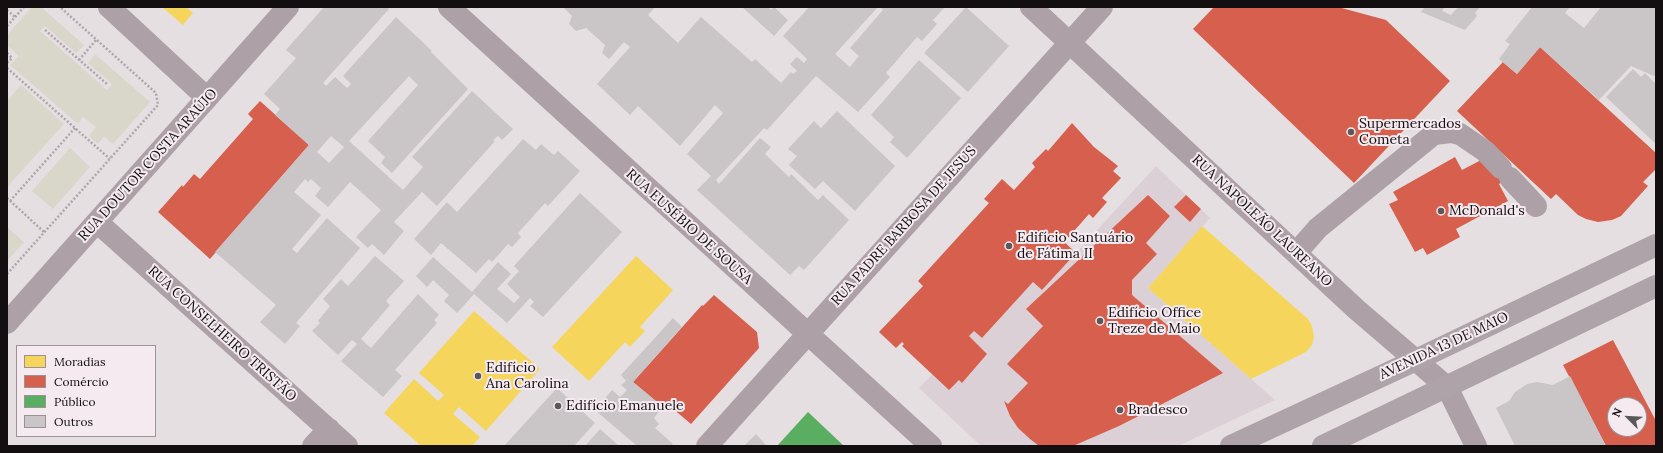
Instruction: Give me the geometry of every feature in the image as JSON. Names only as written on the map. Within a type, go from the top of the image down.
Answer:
[{"type":"main road","name":"AVENIDA 13 DE MAIO","points":[[1231,446],[1416,360],[1656,245]]},
{"type":"main road","points":[[1323,446],[1656,286]]},
{"type":"street","points":[[109,7],[207,98]]},
{"type":"street","name":"RUA DOUTOR COSTA ARAÚJO","points":[[7,323],[288,7]]},
{"type":"street","name":"RUA EUSÉBIO DE SOUSA","points":[[449,7],[931,446]]},
{"type":"street","name":"RUA NAPOLEÃO LAUREANO","points":[[1031,7],[1356,309],[1447,387],[1476,446]]},
{"type":"street","name":"RUA PADRE BARBOSA DE JESUS","points":[[707,446],[1102,7]]},
{"type":"street","points":[[1296,253],[1318,228],[1434,134],[1451,132],[1460,134],[1485,151],[1536,206]]},
{"type":"street","name":"RUA CONSELHEIRO TRISTÃO","points":[[97,222],[348,446]]},
{"type":"street","points":[[313,446],[329,429]]},
{"type":"path","points":[[7,26],[24,7]]},
{"type":"path","points":[[7,274],[158,105],[156,93],[60,7]]},
{"type":"path","points":[[7,10],[15,17]]},
{"type":"path","points":[[45,30],[107,84]]},
{"type":"path","points":[[79,60],[96,40]]},
{"type":"path","points":[[7,53],[12,58],[7,63]]},
{"type":"path","points":[[7,68],[110,159]]},
{"type":"path","points":[[10,201],[75,128]]},
{"type":"path","points":[[7,198],[44,232]]},
{"type":"shaded area","points":[[32,7],[41,7],[84,45],[76,53],[45,26],[40,31],[107,90],[112,84],[88,63],[95,54],[150,102],[113,144],[104,136],[98,144],[89,136],[96,127],[83,117],[78,124],[10,65],[19,56],[7,45],[7,35]]},
{"type":"shaded area","points":[[21,85],[64,124],[7,187],[7,101]]},
{"type":"shaded area","points":[[70,148],[90,167],[53,209],[32,191]]},
{"type":"shaded area","name":"Edifício Office Treze de Maio","points":[[1156,166],[1210,218],[1148,288],[1275,400],[1178,446],[981,446],[919,388],[974,331],[982,338],[1033,282],[1042,290]]},
{"type":"shaded area","points":[[7,227],[24,242],[7,261]]},
{"type":"building: Moradias","points":[[162,7],[186,7],[193,13],[183,25]]},
{"type":"building: Moradias","points":[[1202,226],[1308,319],[1312,326],[1314,337],[1312,345],[1306,352],[1251,379],[1148,288]]},
{"type":"building: Moradias","points":[[636,256],[673,290],[640,327],[645,331],[630,347],[625,342],[589,381],[552,347]]},
{"type":"building: Moradias","name":"Edifício Ana Carolina","points":[[474,311],[540,369],[486,431],[459,407],[453,414],[480,437],[472,446],[421,446],[384,413],[414,379],[438,401],[444,395],[419,373]]},
{"type":"building: Comércio","name":"Supermercados Cometa","points":[[1214,7],[1338,7],[1386,20],[1450,81],[1354,183],[1193,29]]},
{"type":"building: Comércio","points":[[1540,47],[1656,153],[1656,169],[1643,182],[1648,186],[1621,216],[1612,220],[1598,222],[1578,215],[1556,194],[1551,199],[1457,111],[1503,62],[1517,74]]},
{"type":"building: Comércio","points":[[260,101],[309,145],[210,259],[158,212],[194,174],[200,179],[253,119],[248,114]]},
{"type":"building: Comércio","name":"Edifício Santuário de Fátima II","points":[[1072,123],[1094,147],[1118,166],[1113,171],[1121,178],[1102,198],[1107,202],[1093,218],[1089,214],[1067,239],[1062,234],[1059,237],[1076,253],[1042,290],[1033,282],[982,338],[974,331],[969,336],[987,354],[962,383],[959,380],[949,390],[902,346],[904,344],[902,342],[896,348],[879,332],[923,286],[918,281],[989,203],[984,199],[1002,179],[1014,190],[1035,167],[1032,163],[1046,149],[1048,151]]},
{"type":"building: Comércio","name":"McDonald's","points":[[1455,157],[1462,170],[1485,158],[1510,178],[1499,184],[1508,201],[1456,229],[1460,237],[1427,255],[1423,248],[1415,252],[1389,204],[1398,200],[1393,192]]},
{"type":"building: Comércio","name":"Edifício Office Treze de Maio","points":[[1148,195],[1170,216],[1146,243],[1157,254],[1132,280],[1132,295],[1223,373],[1119,426],[1073,446],[1039,446],[1018,428],[1010,416],[1004,401],[1008,404],[1028,383],[1007,364],[1043,326],[1026,309]]},
{"type":"building: Comércio","points":[[1186,195],[1201,209],[1190,222],[1174,207]]},
{"type":"building: Comércio","points":[[714,295],[757,332],[759,348],[691,424],[666,403],[663,407],[633,382],[702,305],[703,306]]},
{"type":"building: Comércio","points":[[1613,340],[1643,397],[1607,397],[1607,437],[1647,437],[1647,404],[1656,421],[1656,446],[1606,446],[1563,365]]},
{"type":"building: Público","points":[[808,412],[844,446],[777,446]]},
{"type":"building: Outros","points":[[324,7],[387,7],[389,9],[323,83],[326,86],[335,77],[347,88],[351,84],[343,76],[396,17],[432,51],[431,52],[468,89],[392,173],[381,163],[385,157],[368,141],[418,85],[409,76],[349,141],[403,190],[423,167],[412,157],[472,91],[513,129],[502,140],[498,136],[493,140],[495,141],[437,206],[422,192],[394,222],[404,231],[384,255],[372,244],[368,248],[356,237],[381,210],[350,182],[328,207],[315,196],[321,188],[311,179],[308,182],[305,179],[294,192],[321,215],[292,249],[297,253],[327,218],[360,248],[296,323],[300,326],[285,344],[260,322],[276,305],[215,252],[309,145],[275,115],[280,109],[264,94],[296,58],[286,50]],"holes":[[[331,136],[344,147],[329,163],[317,152]]]},
{"type":"building: Outros","points":[[563,7],[655,7],[648,15],[678,43],[701,17],[752,62],[755,59],[781,83],[791,72],[793,74],[797,71],[790,64],[797,57],[804,63],[807,59],[783,36],[809,7],[878,7],[835,54],[850,67],[859,56],[850,48],[883,10],[880,7],[945,7],[933,20],[937,24],[922,41],[917,37],[886,73],[890,77],[858,112],[816,76],[767,130],[764,128],[716,180],[719,184],[760,138],[771,147],[765,154],[789,177],[791,174],[818,200],[823,195],[849,220],[804,270],[799,266],[790,275],[697,190],[711,176],[687,154],[723,113],[715,105],[680,146],[638,106],[630,115],[597,84],[630,47],[624,42],[609,59],[602,53],[605,45],[586,28],[576,31],[569,24],[572,16]]},
{"type":"building: Outros","points":[[742,7],[768,7],[771,10],[774,7],[788,20],[774,36]]},
{"type":"building: Outros","points":[[966,7],[1009,46],[968,92],[924,53]]},
{"type":"building: Outros","points":[[1425,7],[1445,7],[1442,11],[1451,15],[1458,7],[1480,7],[1475,13],[1477,16],[1465,30],[1421,12]]},
{"type":"building: Outros","points":[[1532,7],[1570,7],[1565,13],[1584,28],[1601,7],[1656,7],[1656,74],[1654,76],[1631,66],[1599,100],[1540,47],[1517,74],[1499,59],[1510,44],[1505,41]]},
{"type":"building: Outros","points":[[919,60],[961,98],[907,158],[890,142],[894,137],[871,115]]},
{"type":"building: Outros","points":[[1633,69],[1641,77],[1645,73],[1656,84],[1656,144],[1606,97]]},
{"type":"building: Outros","points":[[837,111],[895,166],[855,211],[823,181],[815,189],[789,165],[797,156],[788,149],[814,121],[821,128]]},
{"type":"building: Outros","points":[[523,139],[536,150],[541,144],[554,155],[558,151],[580,171],[548,206],[545,203],[518,233],[521,237],[512,247],[508,244],[492,262],[489,259],[476,273],[441,243],[431,255],[414,239],[447,202],[457,212]]},
{"type":"building: Outros","points":[[580,193],[622,232],[543,317],[530,306],[534,302],[530,298],[507,323],[474,294],[457,313],[444,301],[449,295],[433,280],[427,287],[416,276],[433,257],[472,292],[498,262],[511,274],[497,289],[514,303],[520,297],[507,284],[519,271],[514,266]]},
{"type":"building: Outros","points":[[375,256],[404,281],[386,301],[390,305],[361,339],[371,348],[418,294],[439,315],[434,320],[437,323],[395,370],[402,376],[383,397],[341,361],[357,344],[352,340],[338,355],[312,331],[320,323],[318,321],[330,306],[323,299],[341,279],[348,286]]},
{"type":"building: Outros","points":[[673,318],[682,327],[633,382],[663,407],[654,418],[659,424],[655,428],[673,444],[671,446],[637,446],[595,410],[612,390],[620,397],[627,390],[621,385],[626,381],[621,375]]},
{"type":"building: Outros","points":[[1570,376],[1606,446],[1515,446],[1496,408],[1509,401],[1515,392],[1527,384],[1537,382],[1553,385]]},
{"type":"building: Outros","name":"Edifício Emanuele","points":[[557,388],[595,423],[574,446],[504,446]]},
{"type":"building: Outros","name":"Edifício Emanuele","points":[[600,429],[619,446],[585,446]]},
{"type":"building: Outros","points":[[756,434],[767,446],[744,446]]},
{"type":"place","name":"Supermercados Cometa","points":[[1351,132]]},
{"type":"place","name":"McDonald's","points":[[1441,211]]},
{"type":"place","name":"Edifício Santuário de Fátima II","points":[[1009,246]]},
{"type":"place","name":"Edifício Office Treze de Maio","points":[[1100,321]]},
{"type":"place","name":"Edifício Ana Carolina","points":[[478,376]]},
{"type":"place","name":"Edifício Emanuele","points":[[558,406]]},
{"type":"place","name":"Bradesco","points":[[1120,410]]}]
